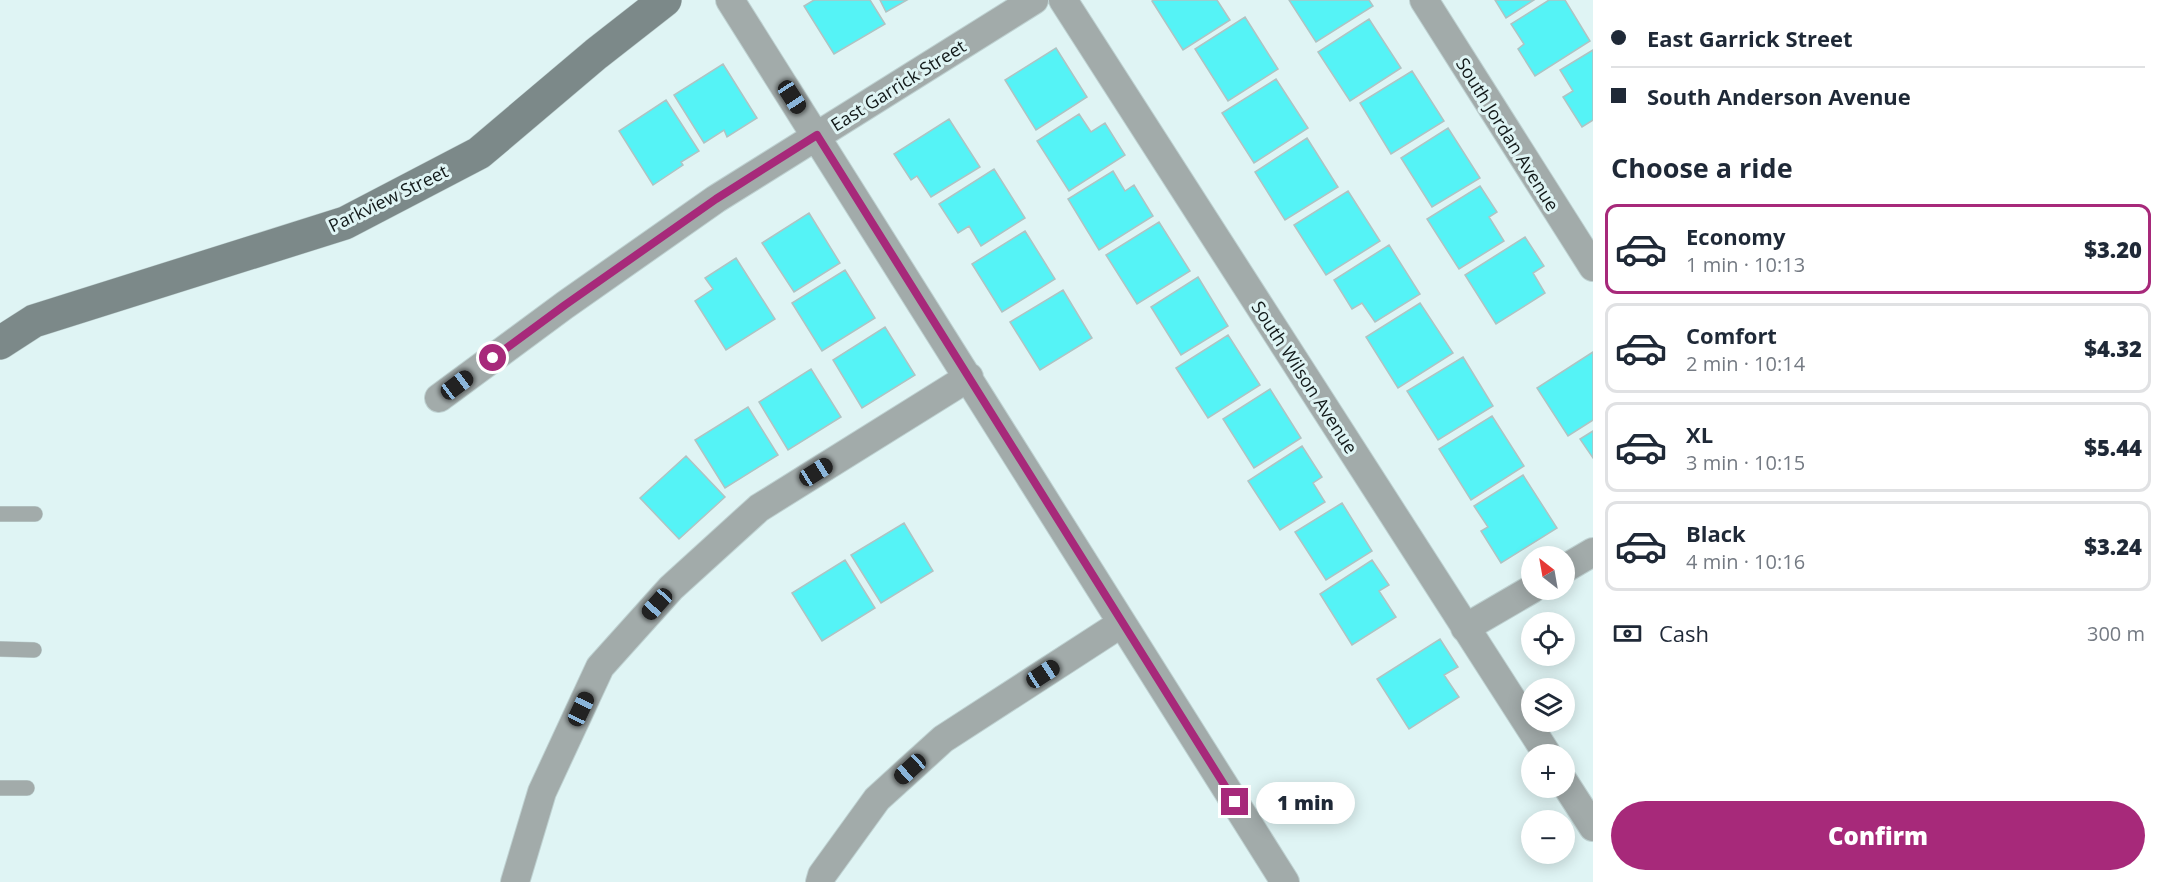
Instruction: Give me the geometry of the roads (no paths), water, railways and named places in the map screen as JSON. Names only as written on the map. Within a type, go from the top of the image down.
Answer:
[{"type":"street","name":"Parkview Street","points":[[0,343],[34,321],[345,223],[479,153],[596,54],[665,0]]},
{"type":"street","points":[[730,0],[1285,882]]},
{"type":"street","name":"East Garrick Street","points":[[439,398],[697,212],[1034,0]]},
{"type":"street","name":"South Wilson Avenue","points":[[1063,0],[1541,744]]},
{"type":"street","name":"South Jordan Avenue","points":[[1424,0],[1593,267]]},
{"type":"street","points":[[515,882],[542,792],[600,667],[608,658],[671,588],[759,508],[969,377]]},
{"type":"street","points":[[1575,563],[1593,552]]},
{"type":"street","points":[[1466,628],[1521,595]]},
{"type":"street","points":[[820,882],[822,875],[877,800],[944,739],[1122,623]]},
{"type":"street","points":[[1575,798],[1593,826]]},
{"type":"lane","points":[[0,514],[35,514]]},
{"type":"lane","points":[[0,649],[34,650]]},
{"type":"lane","points":[[0,788],[27,788]]}]
